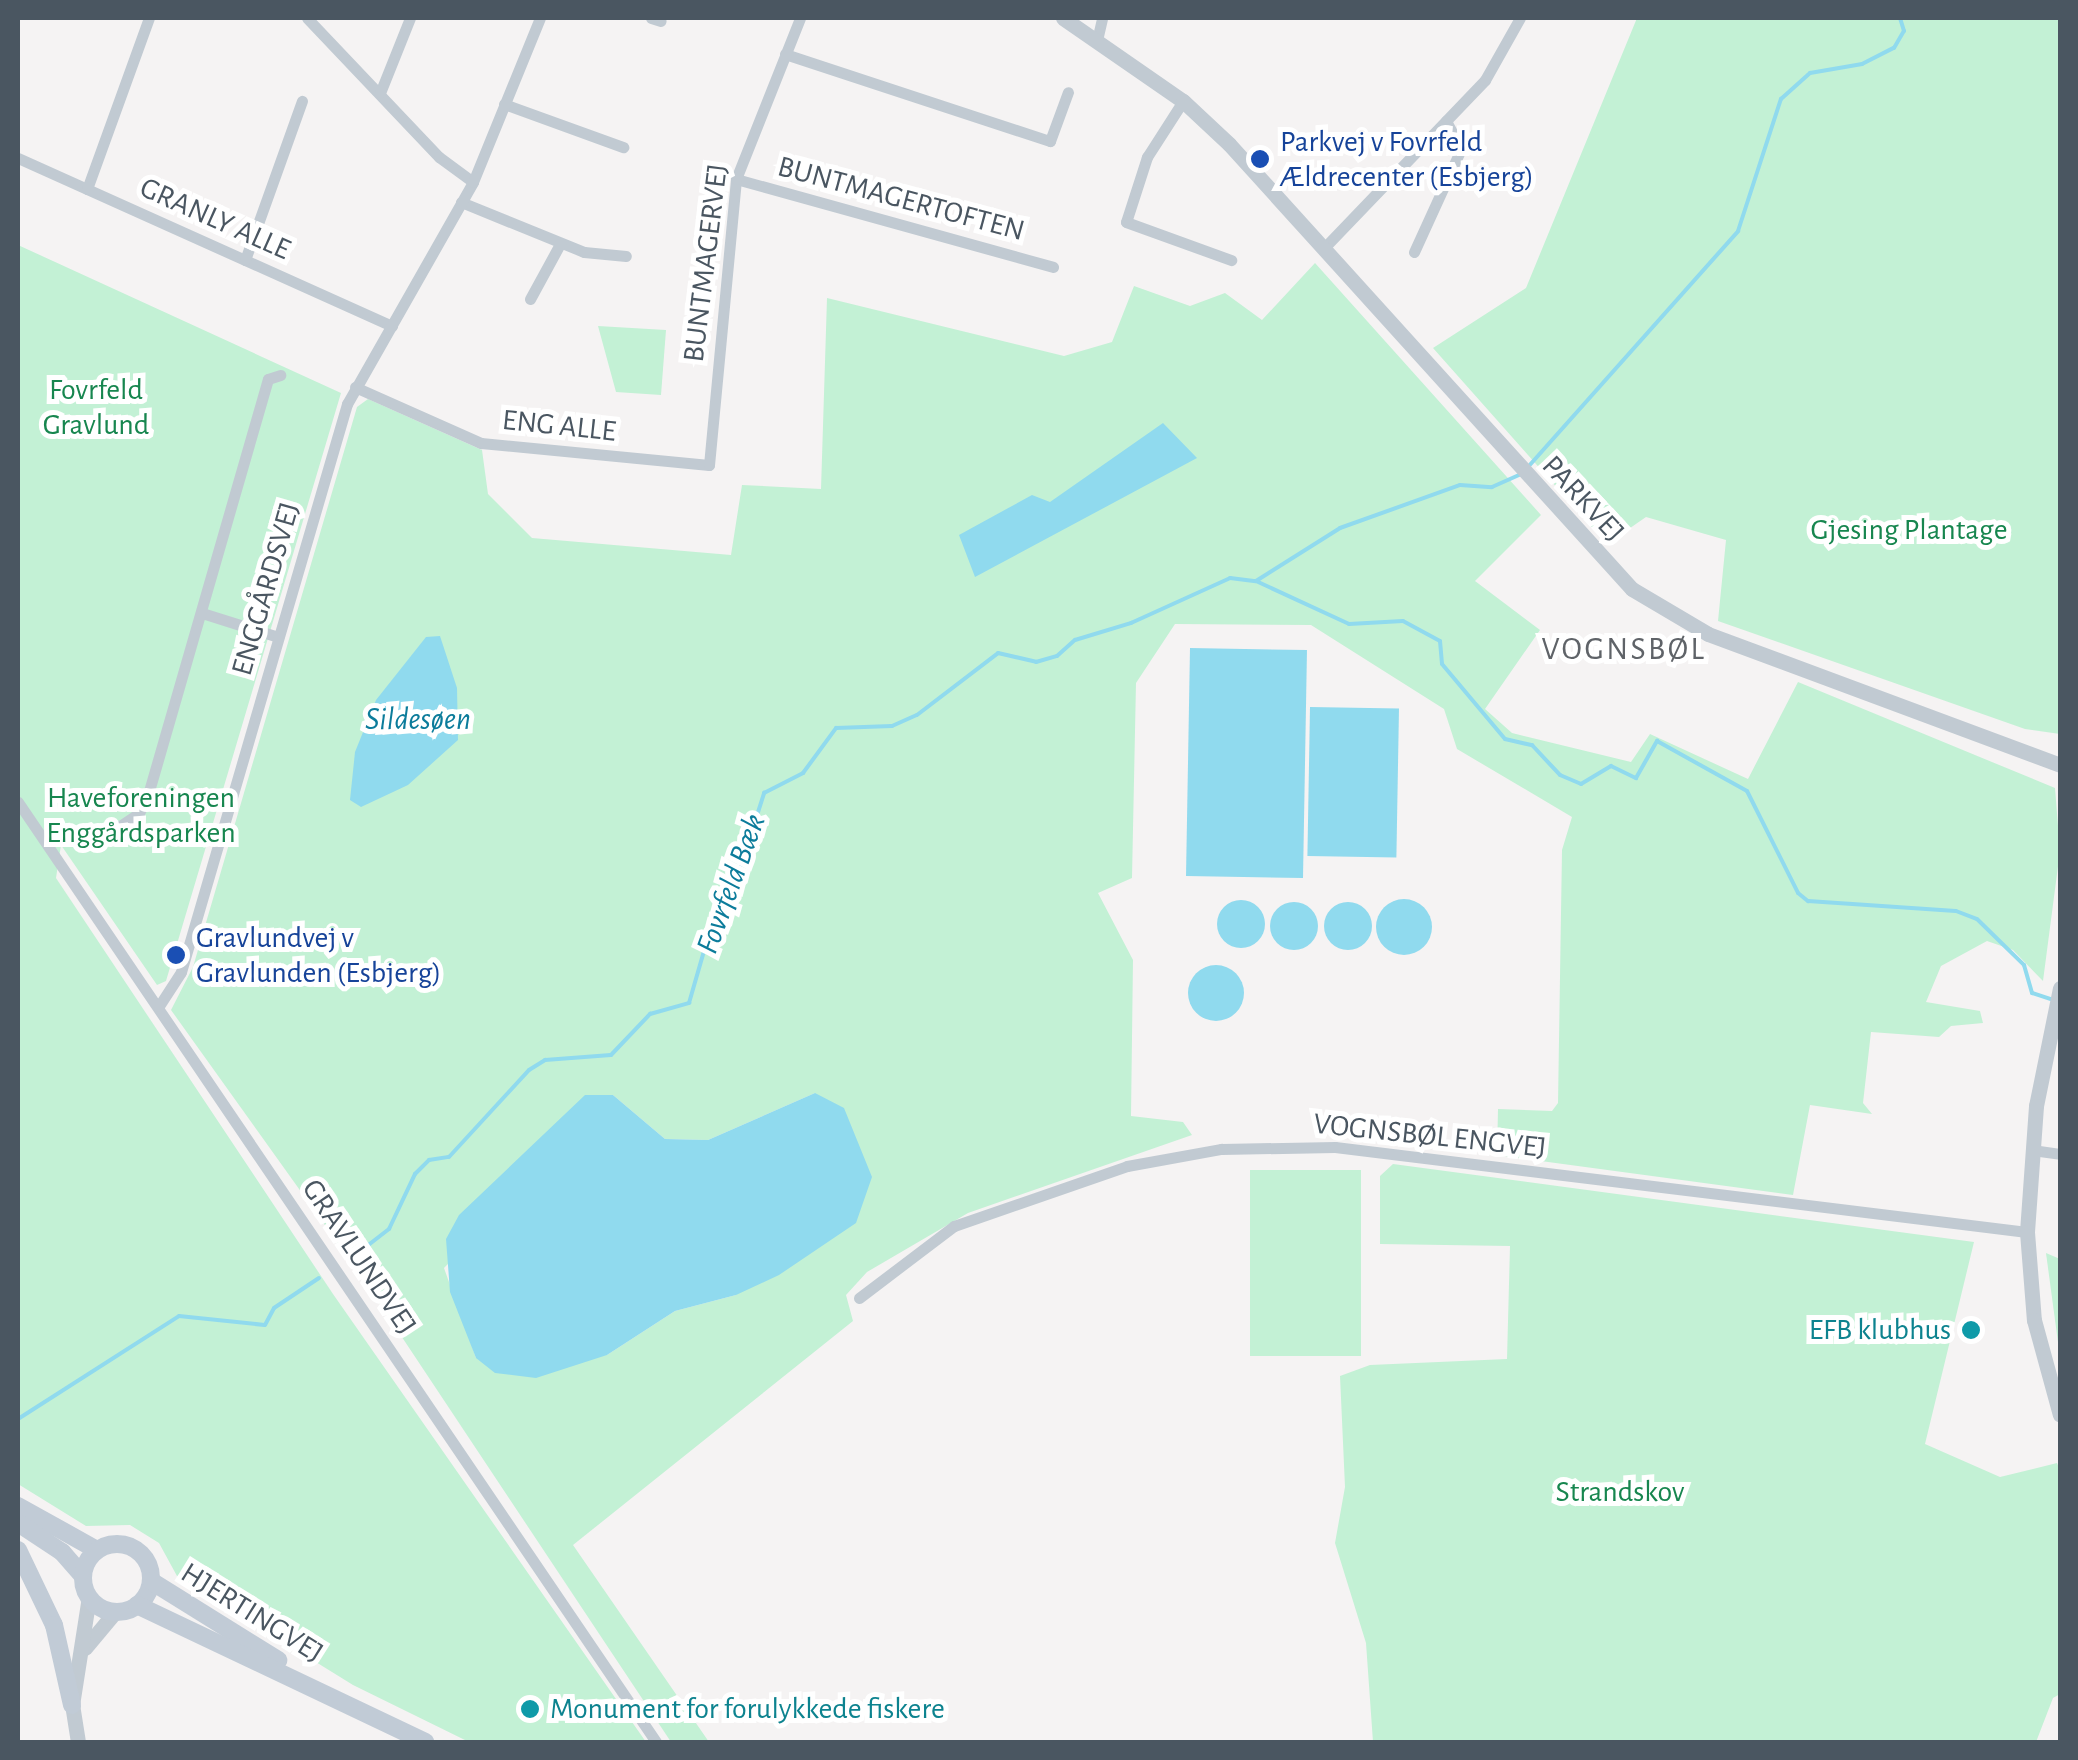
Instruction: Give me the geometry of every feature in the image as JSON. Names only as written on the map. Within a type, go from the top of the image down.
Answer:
[{"type":"main road","points":[[18,1506],[97,1550],[129,1546],[146,1560],[151,1581],[137,1606],[115,1612],[88,1597],[83,1576],[62,1552],[18,1523]]},
{"type":"main road","points":[[18,1550],[54,1625],[72,1705]]},
{"type":"main road","points":[[83,1576],[97,1550]]},
{"type":"main road","name":"HJERTINGVEJ","points":[[151,1581],[323,1692]]},
{"type":"main road","name":"HJERTINGVEJ","points":[[137,1606],[426,1742]]},
{"type":"street","points":[[86,189],[149,18]]},
{"type":"street","points":[[307,18],[473,182]]},
{"type":"street","points":[[380,93],[410,18]]},
{"type":"street","name":"ENGGÅRDSVEJ","points":[[159,1006],[180,972],[347,404],[473,182],[540,18]]},
{"type":"street","name":"BUNTMAGERVEJ","points":[[709,466],[736,179],[800,18]]},
{"type":"street","name":"PARKVEJ","points":[[1063,18],[1098,36],[1183,100],[1323,249],[1533,486],[1632,589],[1706,633],[2060,765]]},
{"type":"street","points":[[1098,36],[1102,18]]},
{"type":"street","points":[[1323,249],[1486,80],[1520,18]]},
{"type":"street","points":[[784,54],[1050,141],[1068,92]]},
{"type":"street","points":[[1183,100],[1147,157],[1126,222],[1230,260]]},
{"type":"street","points":[[245,260],[302,101]]},
{"type":"street","points":[[504,104],[623,147]]},
{"type":"street","points":[[1414,252],[1461,149],[1446,121]]},
{"type":"street","name":"GRANLY ALLE","points":[[18,158],[392,326]]},
{"type":"street","name":"BUNTMAGERTOFTEN","points":[[736,179],[1053,267]]},
{"type":"street","points":[[461,202],[560,244],[626,256]]},
{"type":"street","points":[[530,300],[560,244]]},
{"type":"street","points":[[114,830],[139,813],[147,798],[268,379],[280,375]]},
{"type":"street","name":"ENG ALLE","points":[[354,387],[482,443],[709,466]]},
{"type":"street","points":[[202,613],[278,637]]},
{"type":"street","name":"GRAVLUNDVEJ","points":[[18,802],[656,1742]]},
{"type":"street","points":[[2060,988],[2032,1150],[2027,1232],[2034,1320],[2060,1415]]},
{"type":"street","name":"VOGNSBØL ENGVEJ","points":[[859,1298],[954,1226],[1126,1166],[1221,1148],[1335,1147],[2027,1232]]},
{"type":"street","points":[[2032,1150],[2060,1154]]},
{"type":"street","points":[[78,1742],[72,1705],[88,1597]]},
{"type":"street","points":[[81,1656],[115,1612]]},
{"type":"green space","name":"Gjesing Plantage","points":[[1637,18],[2060,18],[2060,734],[2025,729],[1718,621],[1726,540],[1646,517],[1607,544],[1433,348],[1526,288]]},
{"type":"green space","points":[[18,245],[341,393],[166,981],[157,985],[61,845],[56,878],[333,1294],[646,1742],[469,1742],[353,1685],[177,1576],[159,1543],[130,1525],[86,1526],[18,1484]]},
{"type":"green space","points":[[1315,263],[1541,515],[1475,581],[1540,630],[1485,709],[1512,733],[1631,762],[1650,734],[1748,779],[1798,682],[2055,788],[2060,851],[2043,981],[2013,950],[1987,941],[1941,966],[1926,1002],[1980,1011],[1983,1023],[1951,1026],[1939,1037],[1871,1032],[1863,1103],[1872,1114],[1810,1105],[1793,1195],[1497,1155],[1498,1109],[1552,1111],[1558,1103],[1562,850],[1572,817],[1457,749],[1444,709],[1311,625],[1175,624],[1136,683],[1132,878],[1098,893],[1133,960],[1131,1116],[1183,1122],[1192,1135],[968,1213],[867,1272],[846,1295],[853,1321],[573,1545],[709,1742],[671,1742],[362,1277],[171,1010],[193,967],[357,407],[368,399],[482,450],[488,494],[532,538],[731,555],[742,485],[821,489],[827,298],[1064,356],[1112,342],[1134,286],[1190,306],[1225,293],[1262,320]],"holes":[[[815,1093],[736,1295],[675,1311],[607,1355],[476,1358],[444,1268],[613,1095],[665,1139],[708,1140]]]},
{"type":"green space","points":[[598,326],[666,330],[661,395],[616,392]]},
{"type":"green space","name":"Strandskov","points":[[1393,1164],[1974,1242],[1925,1444],[2000,1477],[2057,1463],[2060,1470],[2060,1694],[2053,1698],[2036,1742],[1373,1742],[1366,1643],[1335,1543],[1345,1487],[1340,1376],[1370,1365],[1507,1359],[1510,1246],[1380,1244],[1380,1176]]},
{"type":"green space","points":[[1250,1170],[1361,1170],[1361,1356],[1250,1356]]},
{"type":"green space","points":[[2046,1253],[2060,1259],[2060,1357]]},
{"type":"water","points":[[1163,423],[1197,458],[975,577],[959,535],[1032,495],[1050,502]]},
{"type":"water","name":"Sildesøen","points":[[440,636],[457,688],[458,740],[408,785],[361,807],[350,800],[355,752],[376,700],[426,637]]},
{"type":"water","points":[[1190,648],[1307,650],[1303,878],[1186,876]]},
{"type":"water","points":[[1310,707],[1399,709],[1396,858],[1307,856]]},
{"type":"water","points":[[1404,899],[1424,907],[1432,927],[1424,947],[1404,955],[1384,947],[1376,927],[1384,907]]},
{"type":"water","points":[[1241,900],[1258,907],[1265,924],[1258,941],[1241,948],[1224,941],[1217,924],[1224,907]]},
{"type":"water","points":[[1294,902],[1311,909],[1318,926],[1311,943],[1294,950],[1277,943],[1270,926],[1277,909]]},
{"type":"water","points":[[1348,902],[1365,909],[1372,926],[1365,943],[1348,950],[1331,943],[1324,926],[1331,909]]},
{"type":"water","points":[[1216,965],[1236,973],[1244,993],[1236,1013],[1216,1021],[1196,1013],[1188,993],[1196,973]]},
{"type":"water","points":[[815,1093],[844,1108],[872,1177],[856,1223],[779,1275],[736,1295],[675,1311],[607,1355],[536,1378],[495,1373],[476,1358],[450,1292],[446,1239],[459,1215],[585,1095],[613,1095],[665,1139],[708,1140]]},
{"type":"waterway","points":[[1528,467],[1738,231],[1781,99],[1810,73],[1862,64],[1894,48],[1904,31],[1900,18]]},
{"type":"waterway","name":"Fovrfeld Bæk","points":[[349,1260],[389,1229],[415,1174],[429,1160],[449,1157],[529,1070],[545,1060],[611,1055],[650,1014],[689,1003],[706,944],[722,925],[764,793],[803,773],[836,728],[892,726],[917,715],[998,653],[1036,662],[1057,656],[1075,640],[1131,623],[1230,578],[1256,581],[1340,528],[1460,485],[1492,487],[1521,474]]},
{"type":"waterway","points":[[1256,581],[1349,624],[1403,621],[1440,641],[1442,664],[1505,739],[1532,745],[1560,775],[1581,784],[1611,766],[1636,778],[1657,741],[1747,791],[1798,893],[1808,901],[1956,911],[1977,919],[2024,965],[2032,993],[2054,1000]]},
{"type":"waterway","name":"Fovrfeld Bæk","points":[[18,1419],[179,1316],[265,1325],[274,1308],[319,1278]]},
{"type":"place","name":"Parkvej v Fovrfeld Ældrecenter (Esbjerg)","points":[[1260,159]]},
{"type":"place","name":"Gravlundvej v Gravlunden (Esbjerg)","points":[[176,955]]},
{"type":"place","name":"EFB klubhus","points":[[1971,1330]]},
{"type":"place","name":"Monument for forulykkede fiskere","points":[[530,1709]]},
{"type":"district","name":"VOGNSBØL","points":[[1624,649]]},
{"type":"park label","name":"Fovrfeld Gravlund","points":[[96,407]]},
{"type":"park label","name":"Haveforeningen Enggårdsparken","points":[[141,815]]}]
